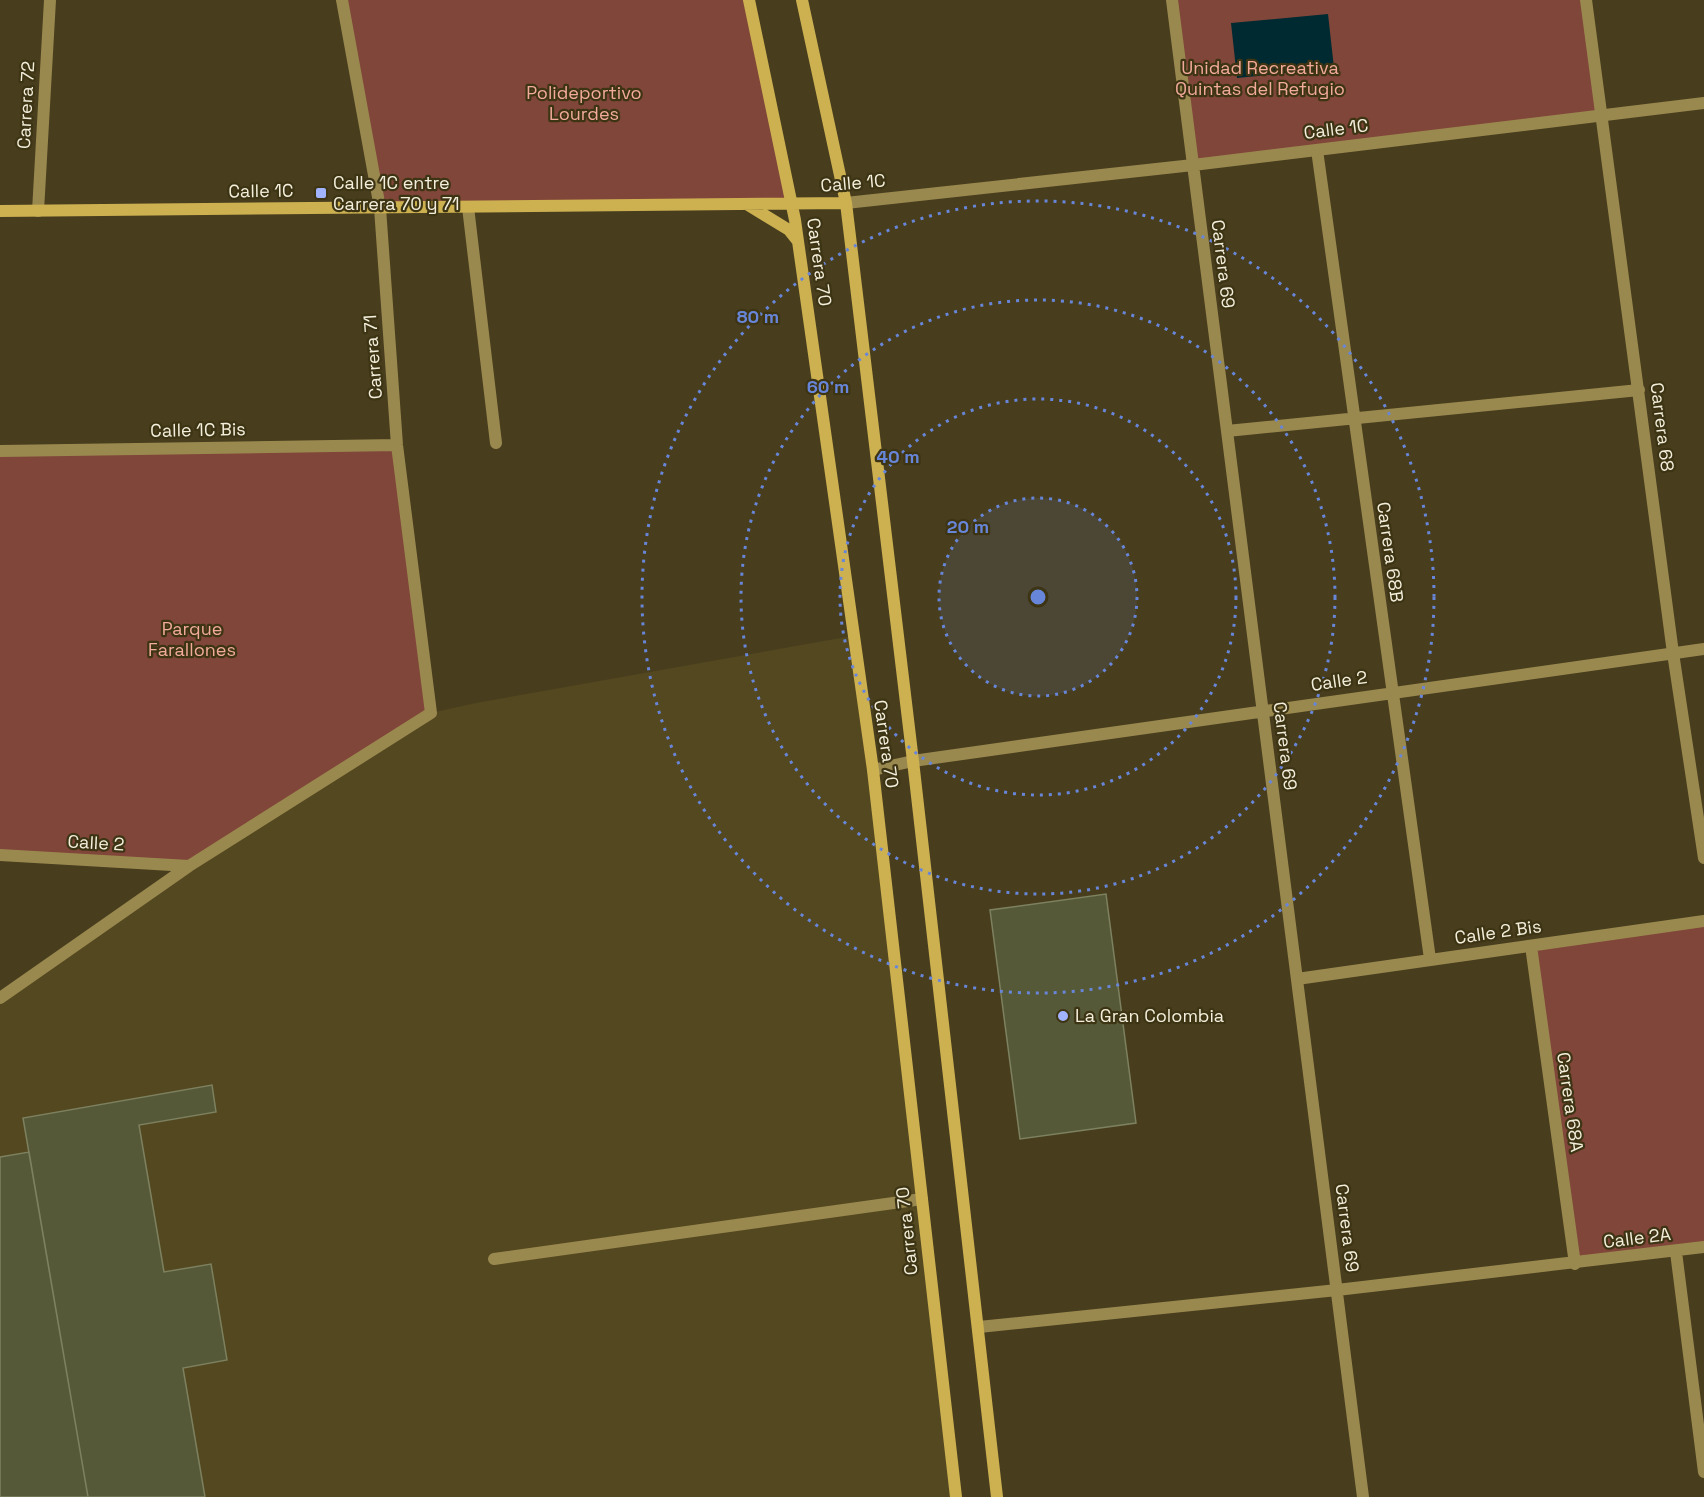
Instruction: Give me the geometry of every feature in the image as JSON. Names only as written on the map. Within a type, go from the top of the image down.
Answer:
[{"type":"street","name":"Carrera 72","points":[[38,211],[50,0]]},
{"type":"street","name":"Carrera 71","points":[[189,866],[431,713],[397,445],[380,208],[342,0]]},
{"type":"street","name":"Carrera 70","points":[[749,0],[798,241],[873,770],[956,1497]]},
{"type":"street","name":"Carrera 70","points":[[802,0],[846,203],[913,761],[997,1497]]},
{"type":"street","name":"Carrera 69","points":[[1172,0],[1363,1497]]},
{"type":"street","name":"Carrera 68","points":[[1586,0],[1673,653],[1704,858]]},
{"type":"street","name":"Calle 1C","points":[[0,212],[846,203],[1192,165],[1704,103]]},
{"type":"street","name":"Carrera 68B","points":[[1317,150],[1430,959]]},
{"type":"street","points":[[747,205],[783,226],[798,241]]},
{"type":"street","points":[[468,207],[496,443]]},
{"type":"street","points":[[1227,431],[1639,390]]},
{"type":"street","name":"Calle 1C Bis","points":[[0,451],[397,445]]},
{"type":"street","name":"Calle 2","points":[[873,770],[913,761],[1263,710],[1704,649]]},
{"type":"street","name":"Calle 2","points":[[0,855],[189,866]]},
{"type":"street","points":[[0,998],[189,866]]},
{"type":"street","name":"Calle 2 Bis","points":[[1297,979],[1704,921]]},
{"type":"street","name":"Carrera 68A","points":[[1530,946],[1575,1264]]},
{"type":"street","points":[[494,1259],[922,1199]]},
{"type":"street","name":"Calle 2A","points":[[979,1327],[1575,1264],[1704,1247]]},
{"type":"street","points":[[1676,1252],[1704,1472]]},
{"type":"shaded area","points":[[852,636],[956,1497],[0,1497],[0,998],[431,713]]},
{"type":"green space","name":"Polideportivo Lourdes","points":[[342,0],[749,0],[792,205],[380,208]]},
{"type":"green space","name":"Unidad Recreativa Quintas del Refugio","points":[[1172,0],[1586,0],[1602,116],[1193,165]]},
{"type":"green space","name":"Parque Farallones","points":[[397,445],[431,713],[189,866],[0,855],[0,451]]},
{"type":"green space","points":[[1704,921],[1704,1247],[1575,1264],[1531,946]]},
{"type":"water","points":[[1328,14],[1334,68],[1237,78],[1231,23]]},
{"type":"building","name":"La Gran Colombia","points":[[1106,894],[1136,1123],[1020,1139],[990,910]]},
{"type":"building","points":[[212,1085],[216,1112],[139,1125],[164,1272],[211,1264],[227,1360],[183,1368],[205,1497],[88,1497],[23,1118]]},
{"type":"building","points":[[29,1152],[88,1497],[0,1497],[0,1157]]},
{"type":"place","name":"Calle 1C entre Carrera 70 y 71","points":[[321,193]]},
{"type":"place","name":"La Gran Colombia","points":[[1063,1016]]}]
